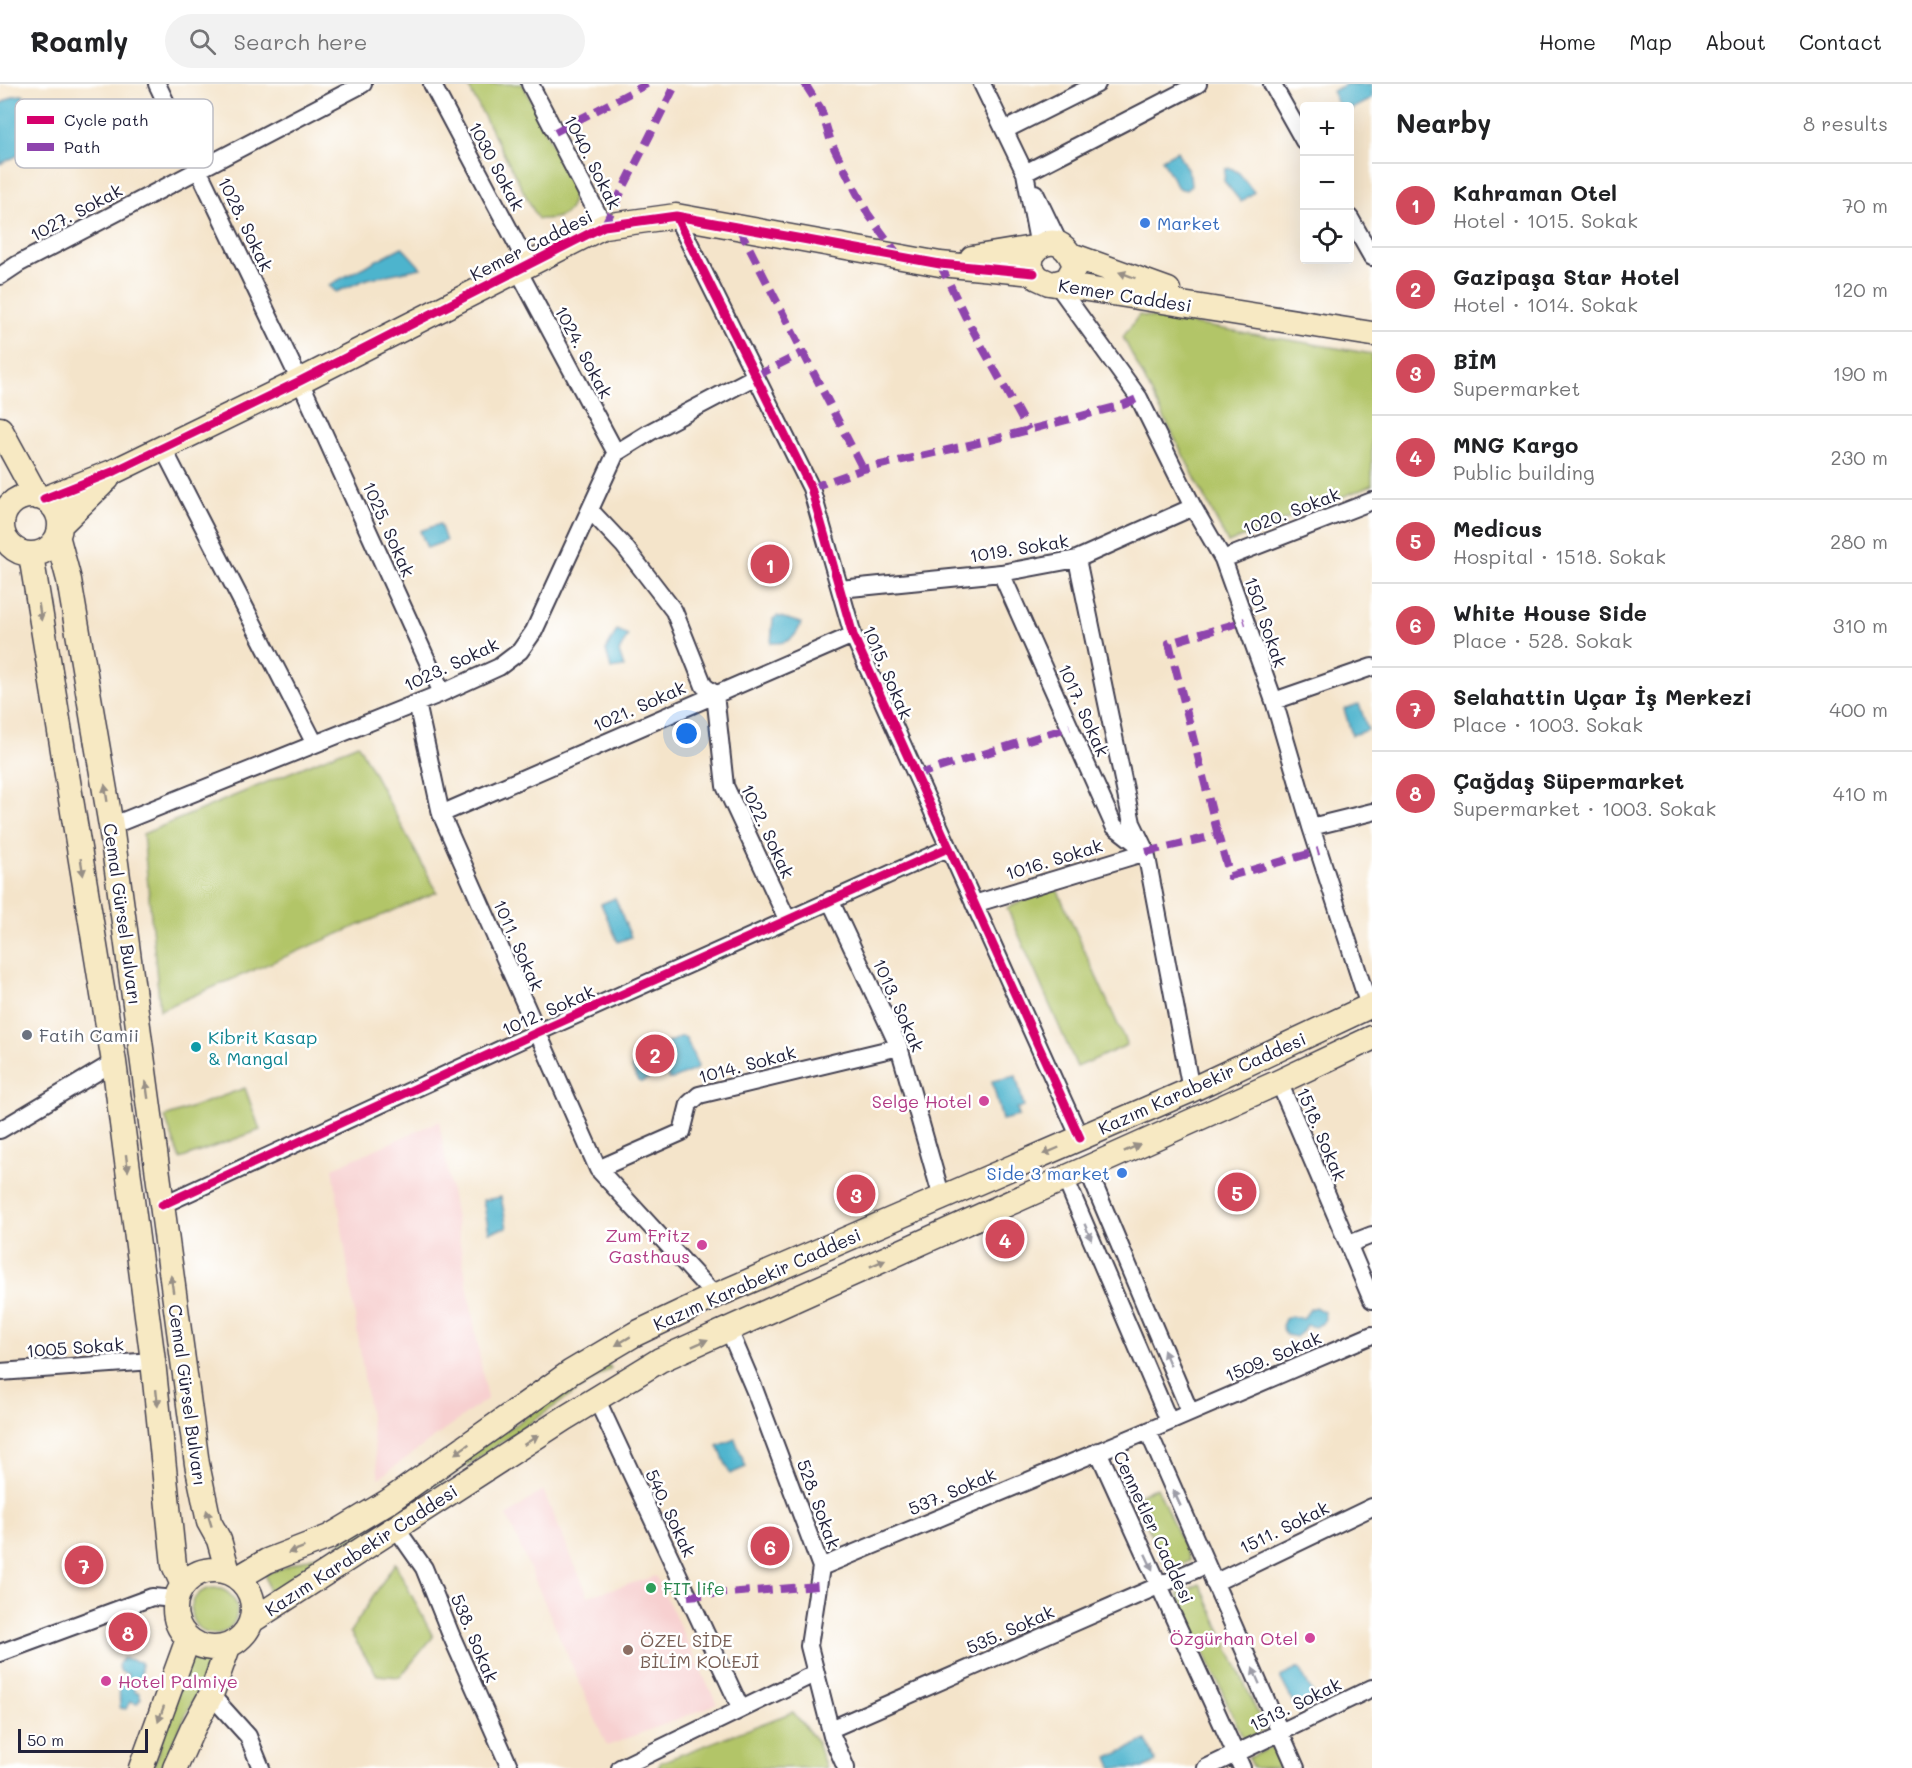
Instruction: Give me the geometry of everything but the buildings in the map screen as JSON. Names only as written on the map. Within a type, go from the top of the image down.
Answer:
[{"type":"main road","name":"Kemer Caddesi","points":[[115,471],[300,381],[604,226],[676,216],[940,264],[1034,273],[1045,282],[1372,334]]},
{"type":"main road","points":[[1034,273],[1030,267],[1032,255],[1056,248]]},
{"type":"main road","points":[[1056,248],[1075,266],[1067,280],[1056,283]]},
{"type":"main road","points":[[940,264],[1056,248],[1221,309]]},
{"type":"main road","points":[[0,429],[40,498],[56,509],[59,531]]},
{"type":"main road","points":[[0,566],[10,536],[13,503],[20,498],[40,498],[115,471]]},
{"type":"main road","points":[[10,536],[46,550],[59,531],[115,471]]},
{"type":"main road","name":"Cemal Gürsel Bulvarı","points":[[59,531],[111,826],[196,1464],[208,1522],[219,1540],[233,1575]]},
{"type":"main road","name":"Cemal Gürsel Bulvarı","points":[[10,536],[114,1062],[153,1361],[174,1565],[180,1592]]},
{"type":"main road","name":"Kazım Karabekir Caddesi","points":[[233,1575],[329,1537],[389,1501],[572,1372],[635,1334],[715,1296],[1191,1090],[1370,1006]]},
{"type":"main road","name":"Kazım Karabekir Caddesi","points":[[253,1620],[596,1398],[660,1360],[1372,1038]]},
{"type":"main road","points":[[207,1570],[233,1575],[245,1584],[253,1599],[253,1620],[243,1637],[228,1647],[208,1648],[188,1639],[180,1630],[176,1620],[180,1592],[189,1579],[207,1570]]},
{"type":"main road","points":[[141,1768],[188,1639]]},
{"type":"main road","points":[[175,1768],[211,1695],[228,1647]]},
{"type":"street","name":"1028. Sokak","points":[[157,84],[164,99]]},
{"type":"street","name":"1027. Sokak","points":[[213,162],[363,84]]},
{"type":"street","name":"1030 Sokak","points":[[432,84],[523,268]]},
{"type":"street","name":"1040. Sokak","points":[[530,84],[604,226]]},
{"type":"street","points":[[982,84],[1025,173],[1056,248]]},
{"type":"street","points":[[1005,130],[1097,84]]},
{"type":"street","points":[[1025,173],[1198,84]]},
{"type":"street","points":[[1272,84],[1300,132]]},
{"type":"street","name":"1027. Sokak","points":[[0,276],[18,264],[202,168]]},
{"type":"street","name":"1028. Sokak","points":[[198,170],[300,381]]},
{"type":"street","name":"1015. Sokak","points":[[676,216],[811,488],[853,635],[1080,1138]]},
{"type":"street","points":[[1354,225],[1372,257]]},
{"type":"street","name":"1024. Sokak","points":[[523,268],[616,453]]},
{"type":"street","name":"1501 Sokak","points":[[1056,283],[1139,398],[1193,507],[1223,559],[1274,701],[1311,827],[1370,1006]]},
{"type":"street","points":[[616,453],[756,375]]},
{"type":"street","name":"1025. Sokak","points":[[300,381],[442,693]]},
{"type":"street","points":[[163,448],[315,744]]},
{"type":"street","name":"1023. Sokak","points":[[111,826],[442,693],[499,667],[520,651],[534,632],[616,453]]},
{"type":"street","name":"1020. Sokak","points":[[1223,559],[1372,501]]},
{"type":"street","name":"1019. Sokak","points":[[840,589],[1001,573],[1077,559],[1193,507]]},
{"type":"street","points":[[590,510],[624,546],[674,611],[704,686],[715,694]]},
{"type":"street","name":"1017. Sokak","points":[[1077,559],[1132,823],[1146,852],[1191,1090]]},
{"type":"street","name":"1017. Sokak","points":[[1001,573],[1114,826],[1146,852]]},
{"type":"street","name":"1021. Sokak","points":[[441,814],[853,635]]},
{"type":"street","points":[[1274,701],[1372,667]]},
{"type":"street","name":"1022. Sokak","points":[[715,694],[725,786],[787,919]]},
{"type":"street","name":"1011. Sokak","points":[[417,703],[441,814],[598,1169],[715,1296]]},
{"type":"street","points":[[1311,827],[1372,812]]},
{"type":"street","name":"1012. Sokak","points":[[162,1205],[536,1033],[948,848]]},
{"type":"street","name":"1016. Sokak","points":[[974,904],[1146,852]]},
{"type":"street","name":"1013. Sokak","points":[[830,900],[899,1047],[942,1198]]},
{"type":"street","name":"1014. Sokak","points":[[598,1169],[682,1132],[689,1104],[699,1095],[899,1047]]},
{"type":"street","points":[[0,1130],[114,1062]]},
{"type":"street","name":"1518. Sokak","points":[[1279,1082],[1372,1300]]},
{"type":"street","points":[[1087,1168],[1190,1412]]},
{"type":"street","points":[[1065,1178],[1169,1421]]},
{"type":"street","points":[[1349,1244],[1372,1235]]},
{"type":"street","name":"528. Sokak","points":[[729,1330],[759,1401],[821,1567],[809,1646],[831,1729],[846,1768]]},
{"type":"street","name":"1509. Sokak","points":[[1190,1412],[1372,1335]]},
{"type":"street","name":"1005 Sokak","points":[[0,1372],[153,1361]]},
{"type":"street","name":"540. Sokak","points":[[596,1398],[741,1709]]},
{"type":"street","name":"Cennetler Caddesi","points":[[1190,1412],[1098,1451],[1238,1761]]},
{"type":"street","name":"Cennetler Caddesi","points":[[1148,1431],[1296,1768]]},
{"type":"street","name":"537. Sokak","points":[[821,1567],[1098,1451]]},
{"type":"street","name":"1511. Sokak","points":[[1214,1583],[1372,1507]]},
{"type":"street","name":"538. Sokak","points":[[396,1528],[424,1568],[510,1768]]},
{"type":"street","name":"535. Sokak","points":[[831,1729],[1206,1565]]},
{"type":"street","points":[[0,1653],[152,1597],[180,1592]]},
{"type":"street","points":[[627,1766],[816,1673]]},
{"type":"street","name":"1513. Sokak","points":[[1206,1768],[1238,1761],[1281,1733],[1372,1688]]},
{"type":"street","points":[[211,1695],[248,1736],[261,1768]]},
{"type":"shaded area","points":[[439,1121],[487,1399],[379,1478],[333,1168]]},
{"type":"shaded area","name":"ÖZEL SİDE BİLİM KOLEJİ","points":[[543,1490],[588,1596],[656,1576],[717,1704],[607,1746],[507,1516]]},
{"type":"green space","points":[[467,84],[523,84],[573,188],[572,204],[565,214],[554,218],[538,219]]},
{"type":"green space","points":[[1139,315],[1372,354],[1372,485],[1228,543],[1123,337]]},
{"type":"green space","points":[[358,744],[437,892],[160,1010],[143,834]]},
{"type":"green space","points":[[1056,887],[1127,1045],[1077,1067],[1007,908]]},
{"type":"green space","points":[[245,1088],[260,1130],[180,1159],[165,1117]]},
{"type":"green space","points":[[606,1363],[611,1368],[270,1599],[265,1574],[328,1551]]},
{"type":"green space","points":[[1157,1487],[1190,1561],[1168,1571],[1134,1497]]},
{"type":"green space","points":[[395,1563],[433,1637],[400,1677],[377,1675],[350,1632]]},
{"type":"green space","points":[[1200,1584],[1265,1730],[1244,1740],[1178,1594]]},
{"type":"green space","points":[[214,1588],[230,1595],[237,1611],[230,1627],[214,1634],[198,1627],[191,1611],[198,1595]]},
{"type":"green space","points":[[190,1658],[210,1664],[161,1768],[153,1768]]},
{"type":"green space","points":[[793,1712],[816,1740],[826,1768],[658,1768],[661,1762]]},
{"type":"green space","points":[[1272,1747],[1282,1768],[1253,1768],[1248,1758]]},
{"type":"water","points":[[1347,84],[1372,84],[1372,99],[1354,108],[1354,102],[1337,102],[1332,91]]},
{"type":"water","points":[[22,95],[27,99],[15,99],[15,157],[0,164],[0,104],[14,96]]},
{"type":"water","points":[[1177,151],[1190,175],[1191,186],[1186,190],[1178,188],[1162,159]]},
{"type":"water","points":[[1231,168],[1239,173],[1254,192],[1241,202],[1224,181],[1225,169]]},
{"type":"water","points":[[402,247],[421,268],[367,279],[336,292],[329,285]]},
{"type":"water","points":[[440,524],[446,541],[427,548],[420,531]]},
{"type":"water","points":[[777,616],[801,623],[794,637],[782,643],[771,643],[773,619]]},
{"type":"water","points":[[617,630],[628,635],[619,652],[624,667],[611,669],[606,650]]},
{"type":"water","points":[[1359,704],[1368,730],[1352,735],[1344,709]]},
{"type":"water","points":[[615,898],[631,937],[618,942],[601,904]]},
{"type":"water","points":[[682,1036],[686,1038],[698,1066],[697,1069],[669,1079],[664,1068],[659,1070],[658,1075],[641,1082],[638,1081],[632,1068],[633,1064],[647,1057],[650,1051]]},
{"type":"water","points":[[1016,1076],[1024,1107],[1017,1108],[1019,1116],[1002,1120],[992,1081]]},
{"type":"water","points":[[501,1197],[507,1228],[489,1232],[483,1200]]},
{"type":"water","points":[[1315,1307],[1324,1312],[1323,1323],[1315,1327],[1306,1325],[1296,1337],[1286,1335],[1282,1326],[1285,1319],[1291,1316],[1303,1319],[1310,1309]]},
{"type":"water","points":[[735,1439],[746,1467],[730,1474],[718,1446]]},
{"type":"water","points":[[123,1658],[141,1662],[141,1678],[134,1686],[134,1691],[138,1692],[141,1698],[137,1704],[130,1702],[126,1709],[120,1708],[119,1687],[128,1674],[121,1672],[118,1665]]},
{"type":"water","points":[[1299,1668],[1315,1698],[1300,1706],[1294,1704],[1280,1677]]},
{"type":"water","points":[[1146,1740],[1156,1762],[1142,1768],[1113,1768],[1108,1758]]},
{"type":"marked path","points":[[555,132],[647,84]]},
{"type":"marked path","points":[[604,226],[676,84]]},
{"type":"marked path","points":[[805,84],[821,109],[831,142],[868,214],[899,256]]},
{"type":"marked path","points":[[739,228],[863,469]]},
{"type":"marked path","points":[[940,264],[965,316],[1028,430]]},
{"type":"marked path","points":[[756,376],[802,353]]},
{"type":"marked path","points":[[811,488],[863,469],[987,441],[1123,405],[1139,398]]},
{"type":"marked path","points":[[1218,835],[1169,643],[1245,621]]},
{"type":"marked path","points":[[916,775],[1070,727]]},
{"type":"marked path","points":[[1146,852],[1218,835],[1230,876],[1319,851]]},
{"type":"marked path","points":[[688,1596],[818,1586]]},
{"type":"cycle path","points":[[676,216],[811,488],[853,635],[1080,1138]]},
{"type":"cycle path","points":[[44,499],[115,471],[300,381],[604,226],[676,216],[940,264],[1034,273]]},
{"type":"cycle path","points":[[162,1205],[536,1033],[948,848]]},
{"type":"place","name":"Market","points":[[1145,223]]},
{"type":"place","name":"Kahraman Otel","points":[[770,564]]},
{"type":"place","name":"Fatih Camii","points":[[27,1035]]},
{"type":"place","name":"Kibrit Kasap & Mangal","points":[[196,1047]]},
{"type":"place","name":"Gazipaşa Star Hotel","points":[[655,1054]]},
{"type":"place","name":"Selge Hotel","points":[[984,1101]]},
{"type":"place","name":"Side 3 market","points":[[1122,1173]]},
{"type":"place","name":"Medicus","points":[[1237,1192]]},
{"type":"place","name":"BİM","points":[[856,1194]]},
{"type":"place","name":"MNG Kargo","points":[[1005,1239]]},
{"type":"place","name":"Zum Fritz Gasthaus","points":[[702,1245]]},
{"type":"place","name":"White House Side","points":[[770,1546]]},
{"type":"place","name":"Selahattin Uçar İş Merkezi","points":[[84,1565]]},
{"type":"place","name":"FIT life","points":[[651,1588]]},
{"type":"place","name":"Çağdaş Süpermarket","points":[[128,1632]]},
{"type":"place","name":"Özgürhan Otel","points":[[1310,1638]]},
{"type":"place","name":"ÖZEL SİDE BİLİM KOLEJİ","points":[[628,1650]]},
{"type":"place","name":"Hotel Palmiye","points":[[106,1681]]}]
